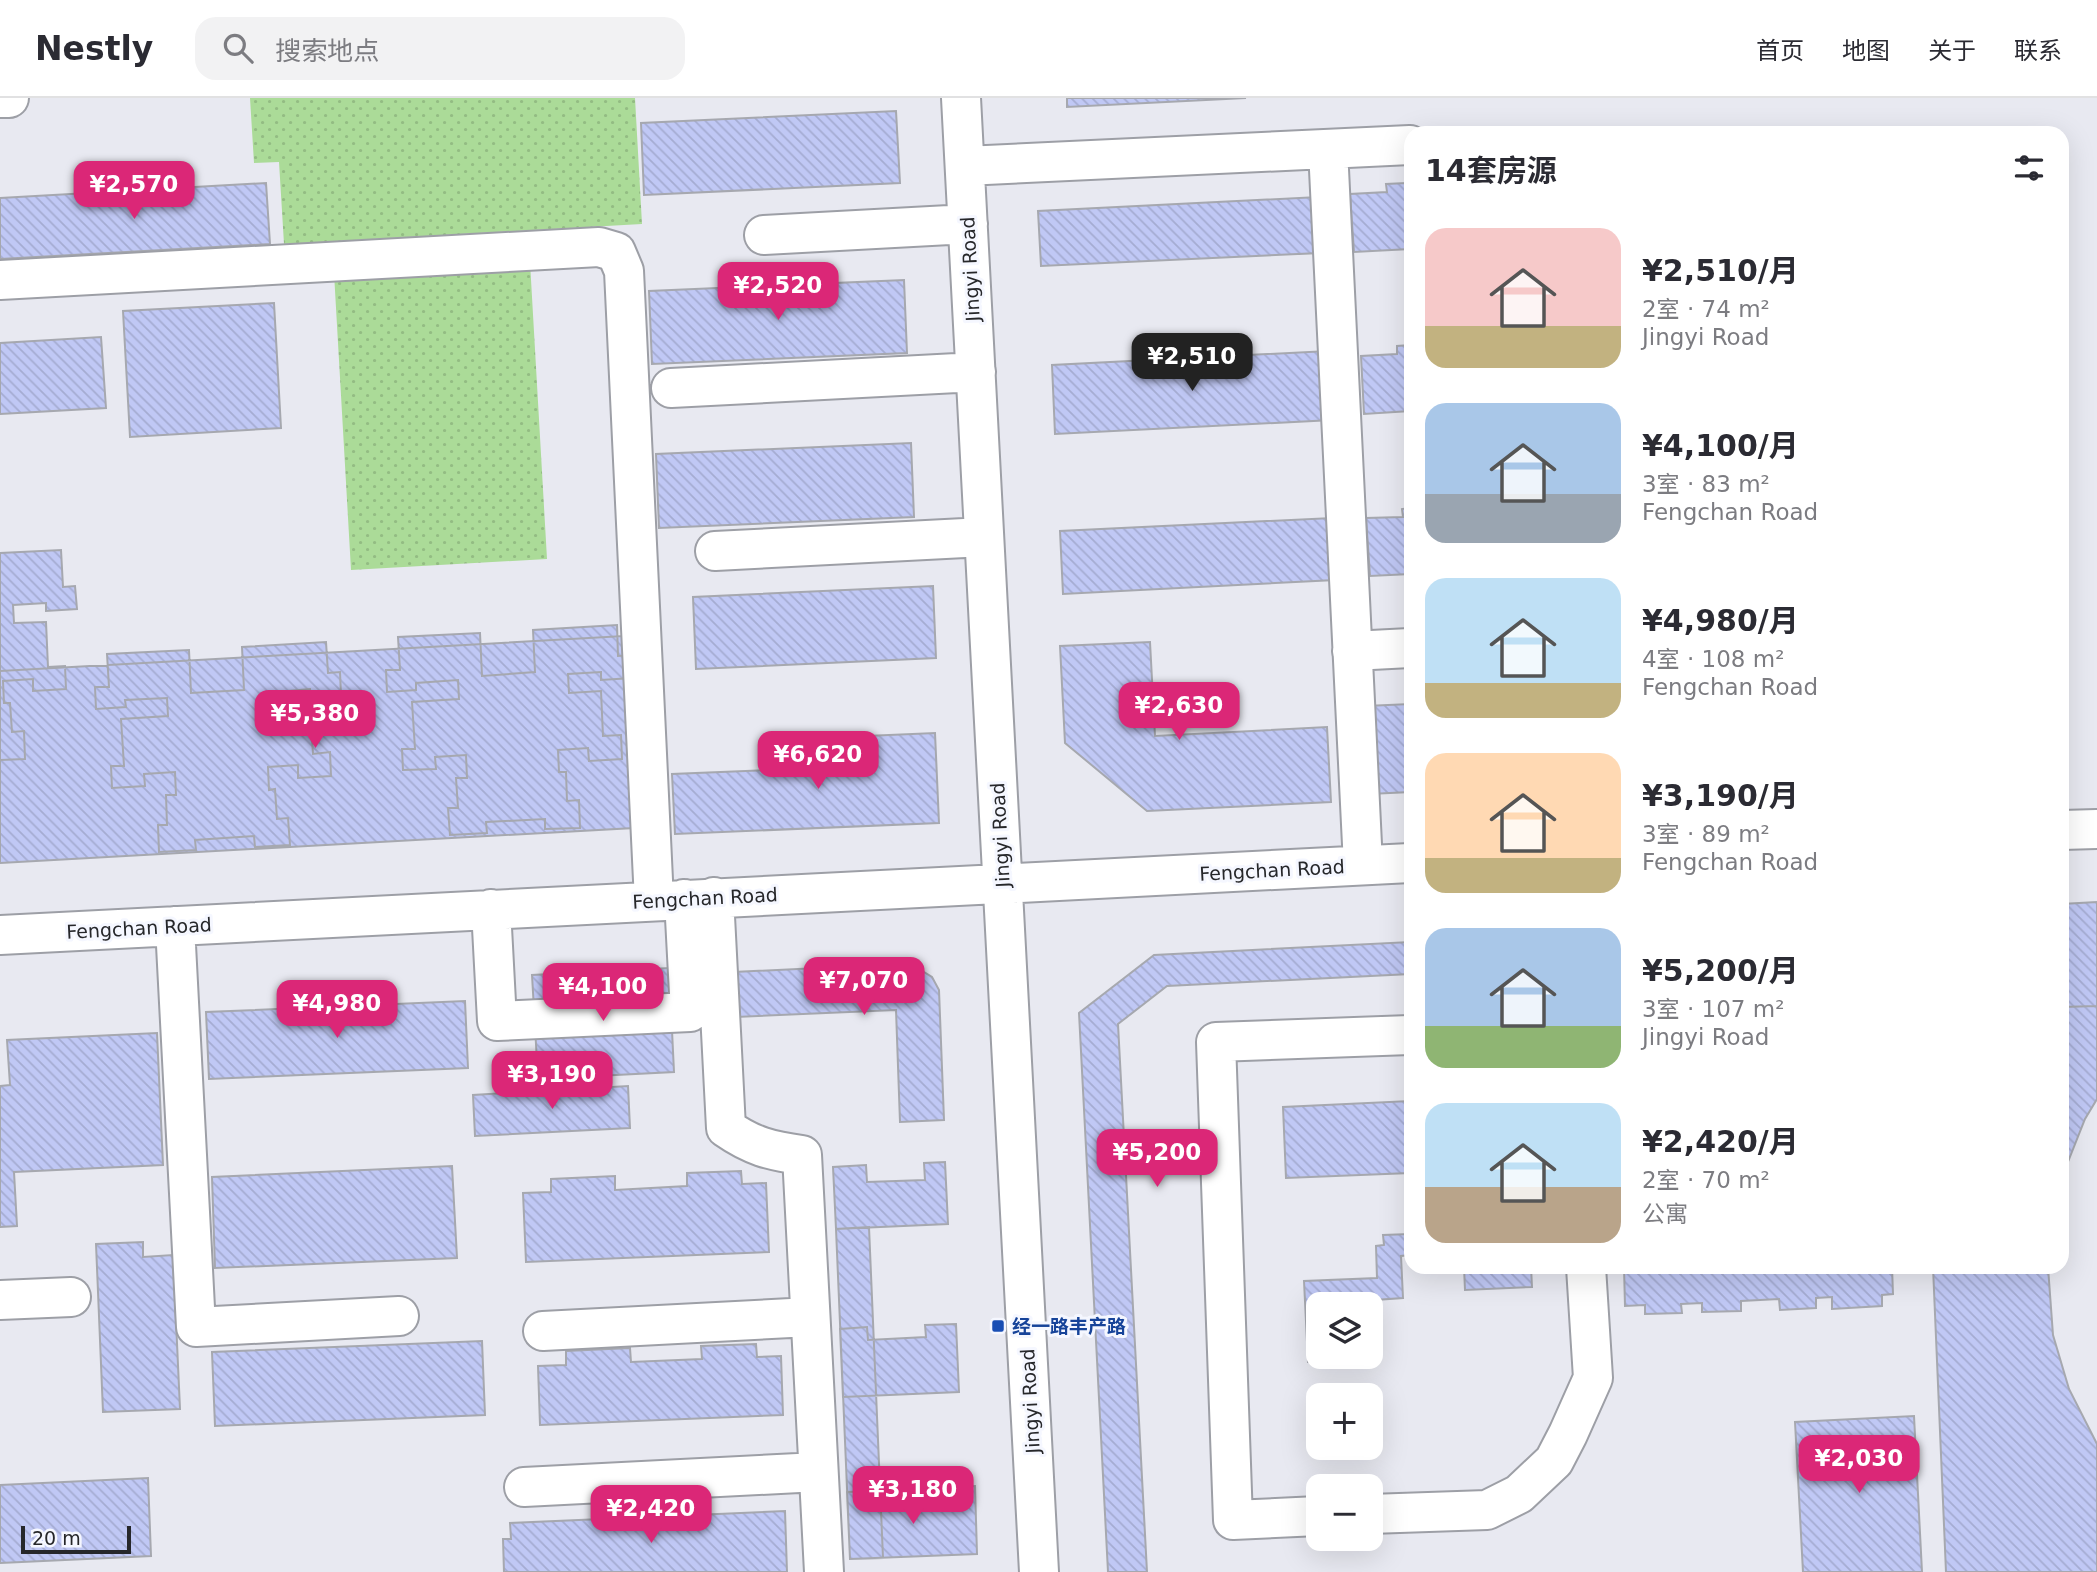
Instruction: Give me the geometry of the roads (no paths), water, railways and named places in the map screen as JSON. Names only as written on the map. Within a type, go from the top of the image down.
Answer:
[{"type":"street","points":[[0,98],[9,98]]},
{"type":"street","name":"Jingyi Road","points":[[961,98],[1039,1572]]},
{"type":"street","points":[[965,166],[1404,145]]},
{"type":"street","points":[[1328,149],[1363,865]]},
{"type":"street","points":[[764,235],[968,224]]},
{"type":"street","points":[[0,280],[599,247],[616,252],[624,271],[684,899],[690,1012],[497,1021],[491,909]]},
{"type":"street","points":[[671,388],[976,372]]},
{"type":"street","points":[[715,551],[984,537]]},
{"type":"street","points":[[1352,651],[1404,648]]},
{"type":"street","points":[[2069,830],[2097,828]]},
{"type":"street","name":"Fengchan Road","points":[[0,935],[1404,863]]},
{"type":"street","points":[[684,899],[726,1128],[745,1141],[771,1151],[802,1155],[824,1572]]},
{"type":"street","points":[[175,926],[196,1327],[399,1316]]},
{"type":"street","points":[[1306,1517],[1233,1520],[1216,1042],[1404,1035]]},
{"type":"street","points":[[1383,1514],[1487,1510],[1519,1494],[1554,1461],[1592,1378],[1586,1274]]},
{"type":"street","points":[[0,1300],[71,1297]]},
{"type":"street","points":[[544,1331],[810,1317]]},
{"type":"street","points":[[524,1487],[818,1472]]},
{"type":"place","name":"经一路丰产路","points":[[998,1326]]}]
